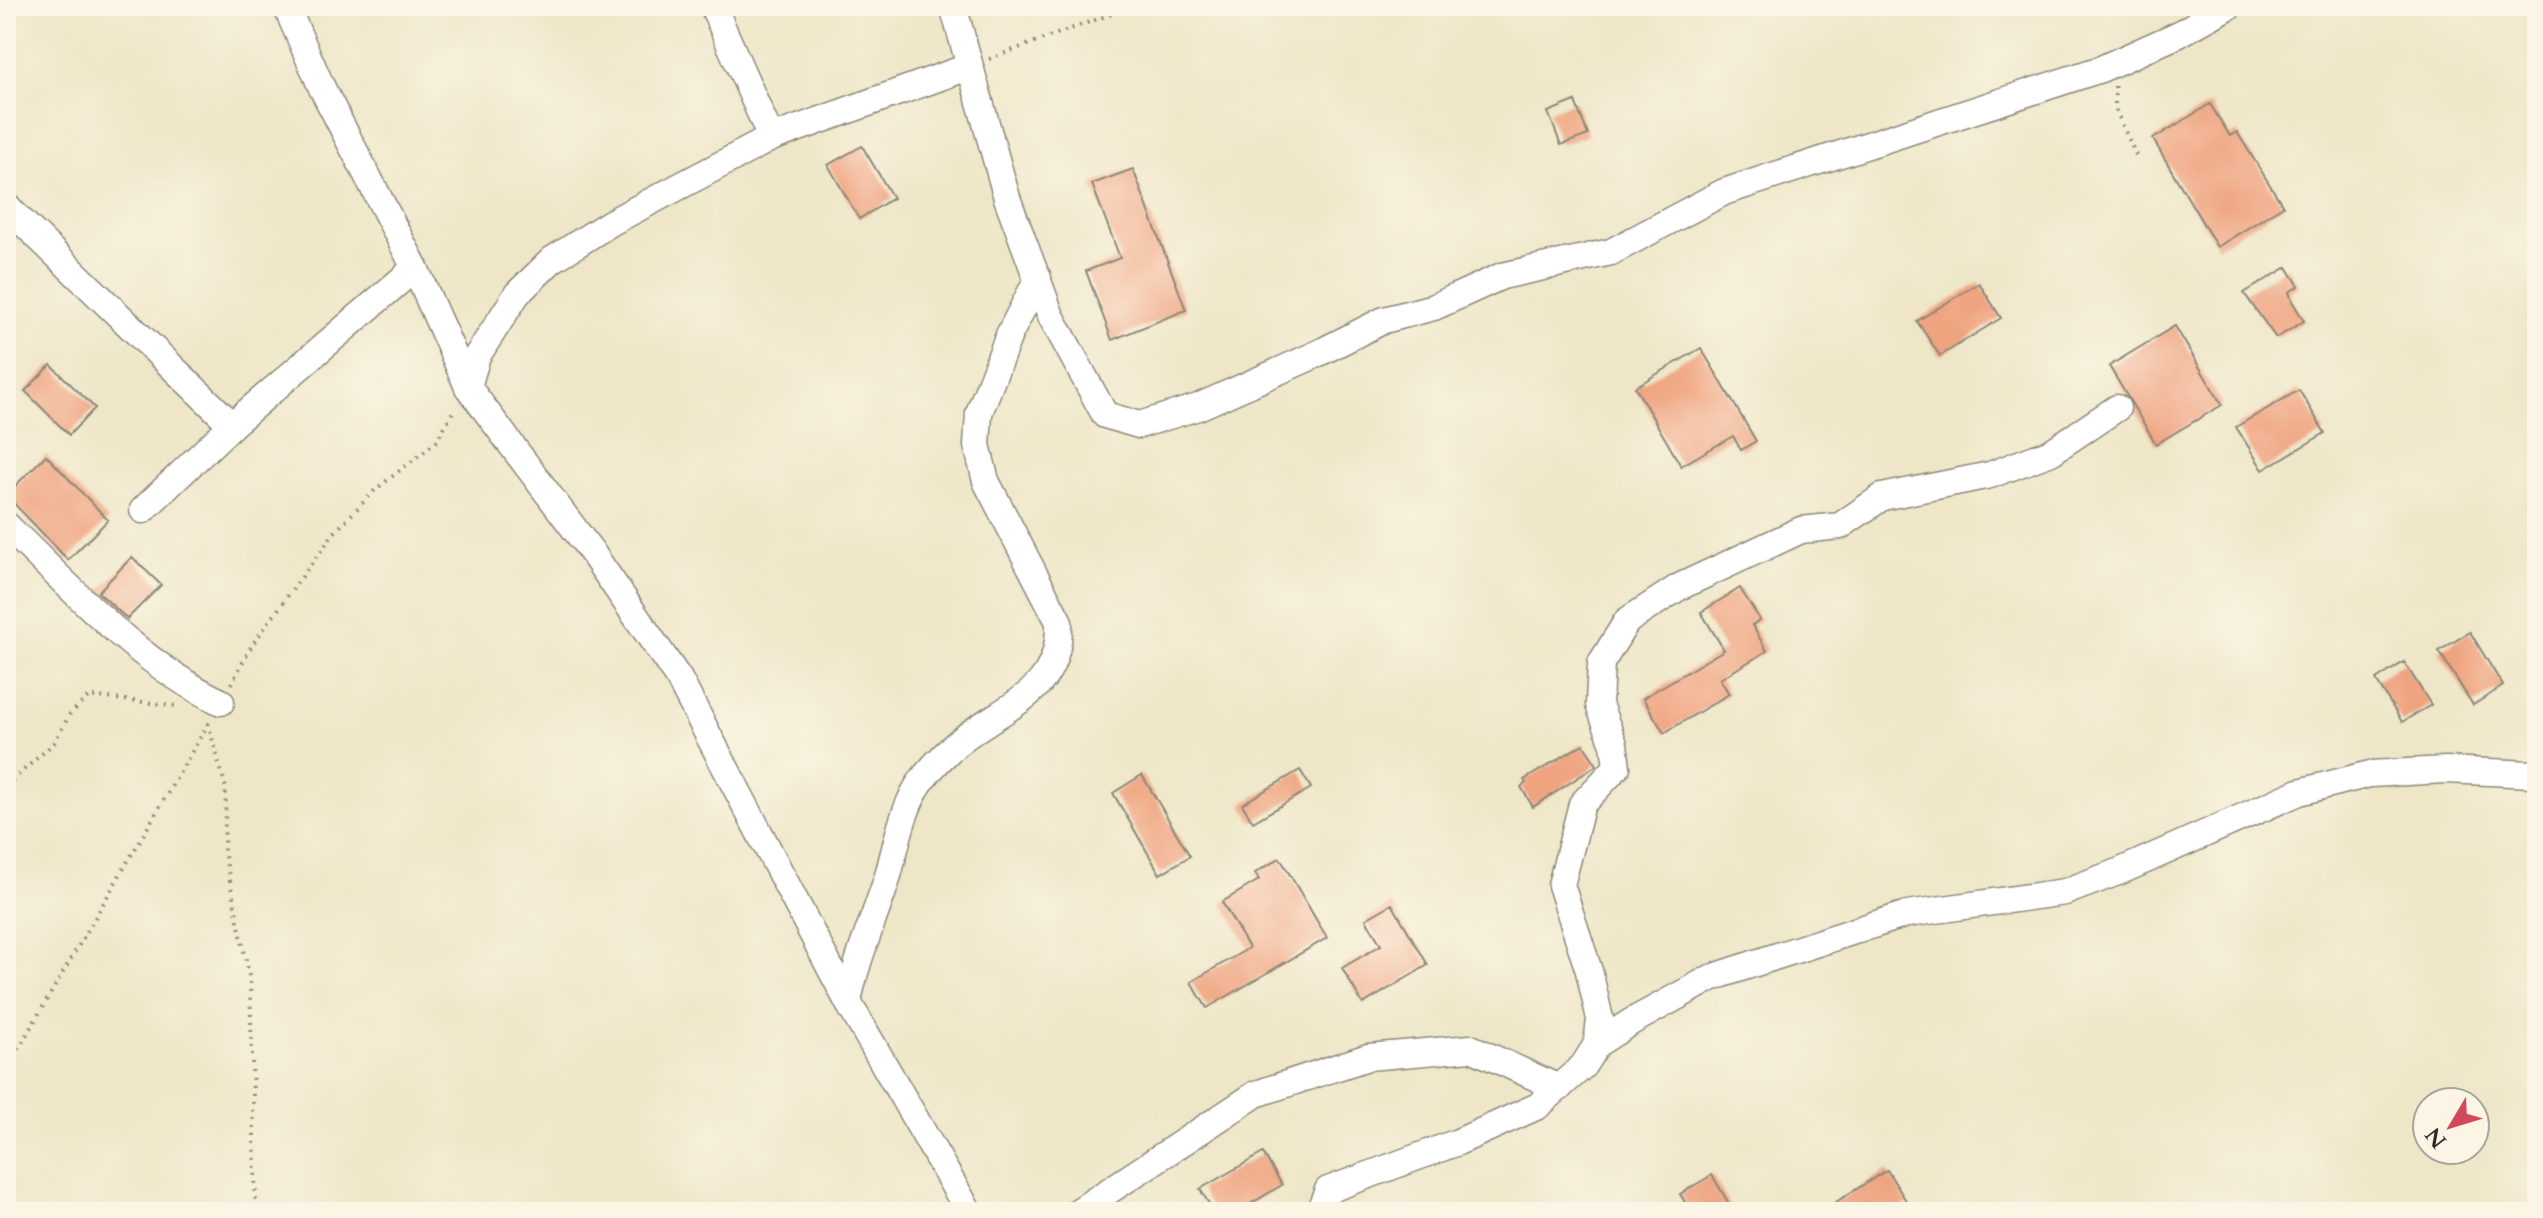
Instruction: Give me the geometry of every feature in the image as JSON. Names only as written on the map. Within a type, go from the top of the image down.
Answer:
[{"type":"street","points":[[286,6],[322,88],[415,268],[468,387],[591,551],[679,679],[848,1002],[969,1212]]},
{"type":"street","points":[[713,6],[771,138]]},
{"type":"street","points":[[953,6],[1007,198],[1051,316],[1105,415],[1139,425],[1198,407],[1315,355],[1384,320],[1434,307],[1502,276],[1611,252],[1724,192],[1982,111],[2115,64],[2229,6]]},
{"type":"street","points":[[468,387],[477,356],[517,294],[552,260],[610,223],[771,138],[968,67]]},
{"type":"street","points":[[6,206],[232,425]]},
{"type":"street","points":[[143,510],[232,425],[415,268]]},
{"type":"street","points":[[848,1002],[854,969],[886,881],[906,811],[918,785],[956,744],[1034,690],[1054,663],[1059,643],[1059,622],[986,481],[977,445],[979,413],[1009,335],[1038,278]]},
{"type":"street","points":[[1597,1044],[1600,1019],[1589,971],[1561,885],[1582,804],[1617,767],[1614,744],[1599,705],[1601,663],[1627,621],[1679,587],[1801,530],[1840,526],[1882,497],[1990,475],[2051,452],[2117,408]]},
{"type":"street","points":[[6,525],[114,628],[187,686],[214,713]]},
{"type":"street","points":[[1319,1212],[1328,1190],[1458,1142],[1538,1106],[1583,1066],[1597,1044],[1668,999],[1711,978],[1907,914],[2065,892],[2123,870],[2299,792],[2370,774],[2445,770],[2533,774]]},
{"type":"street","points":[[1077,1212],[1256,1094],[1368,1057],[1471,1048],[1559,1088]]},
{"type":"path","points":[[968,67],[1133,6]]},
{"type":"path","points":[[2115,64],[2115,108],[2138,160]]},
{"type":"path","points":[[6,1070],[252,645],[334,533],[375,490],[436,442],[468,387]]},
{"type":"path","points":[[6,786],[54,743],[70,714],[89,696],[185,706]]},
{"type":"path","points":[[214,713],[226,788],[224,851],[250,980],[256,1212]]},
{"type":"building","points":[[1575,101],[1588,135],[1561,145],[1548,112]]},
{"type":"building","points":[[2210,104],[2230,136],[2237,132],[2283,206],[2217,247],[2153,139]]},
{"type":"building","points":[[862,146],[893,198],[859,219],[828,165]]},
{"type":"building","points":[[1133,169],[1186,310],[1112,340],[1086,271],[1120,258],[1092,184]]},
{"type":"building","points":[[2287,267],[2299,286],[2289,292],[2304,321],[2276,338],[2244,293]]},
{"type":"building","points":[[1979,283],[2001,318],[1940,356],[1917,321]]},
{"type":"building","points":[[2175,326],[2222,405],[2156,444],[2109,366]]},
{"type":"building","points":[[1701,348],[1756,441],[1741,450],[1733,436],[1681,466],[1635,387]]},
{"type":"building","points":[[51,365],[95,408],[69,435],[25,391]]},
{"type":"building","points":[[2299,390],[2325,433],[2263,470],[2236,427]]},
{"type":"building","points":[[46,455],[108,520],[68,560],[6,495]]},
{"type":"building","points":[[132,557],[161,585],[127,619],[98,592]]},
{"type":"building","points":[[1740,588],[1760,620],[1752,625],[1767,651],[1720,679],[1729,694],[1664,733],[1643,698],[1724,650],[1701,612]]},
{"type":"building","points":[[2470,632],[2503,686],[2473,705],[2439,651]]},
{"type":"building","points":[[2404,662],[2431,705],[2402,722],[2376,680]]},
{"type":"building","points":[[1583,744],[1597,765],[1533,807],[1521,787],[1526,783],[1524,780]]},
{"type":"building","points":[[1300,770],[1311,788],[1253,822],[1242,804]]},
{"type":"building","points":[[1142,775],[1190,856],[1160,874],[1113,793]]},
{"type":"building","points":[[1280,858],[1327,938],[1207,1008],[1191,982],[1249,948],[1222,902],[1259,880],[1255,873]]},
{"type":"building","points":[[1392,904],[1428,965],[1363,1004],[1342,968],[1381,945],[1366,919]]},
{"type":"building","points":[[1263,1153],[1282,1185],[1237,1212],[1214,1212],[1200,1189]]},
{"type":"building","points":[[1887,1170],[1908,1204],[1895,1212],[1820,1212]]},
{"type":"building","points":[[1712,1175],[1734,1212],[1691,1212],[1680,1194]]}]
